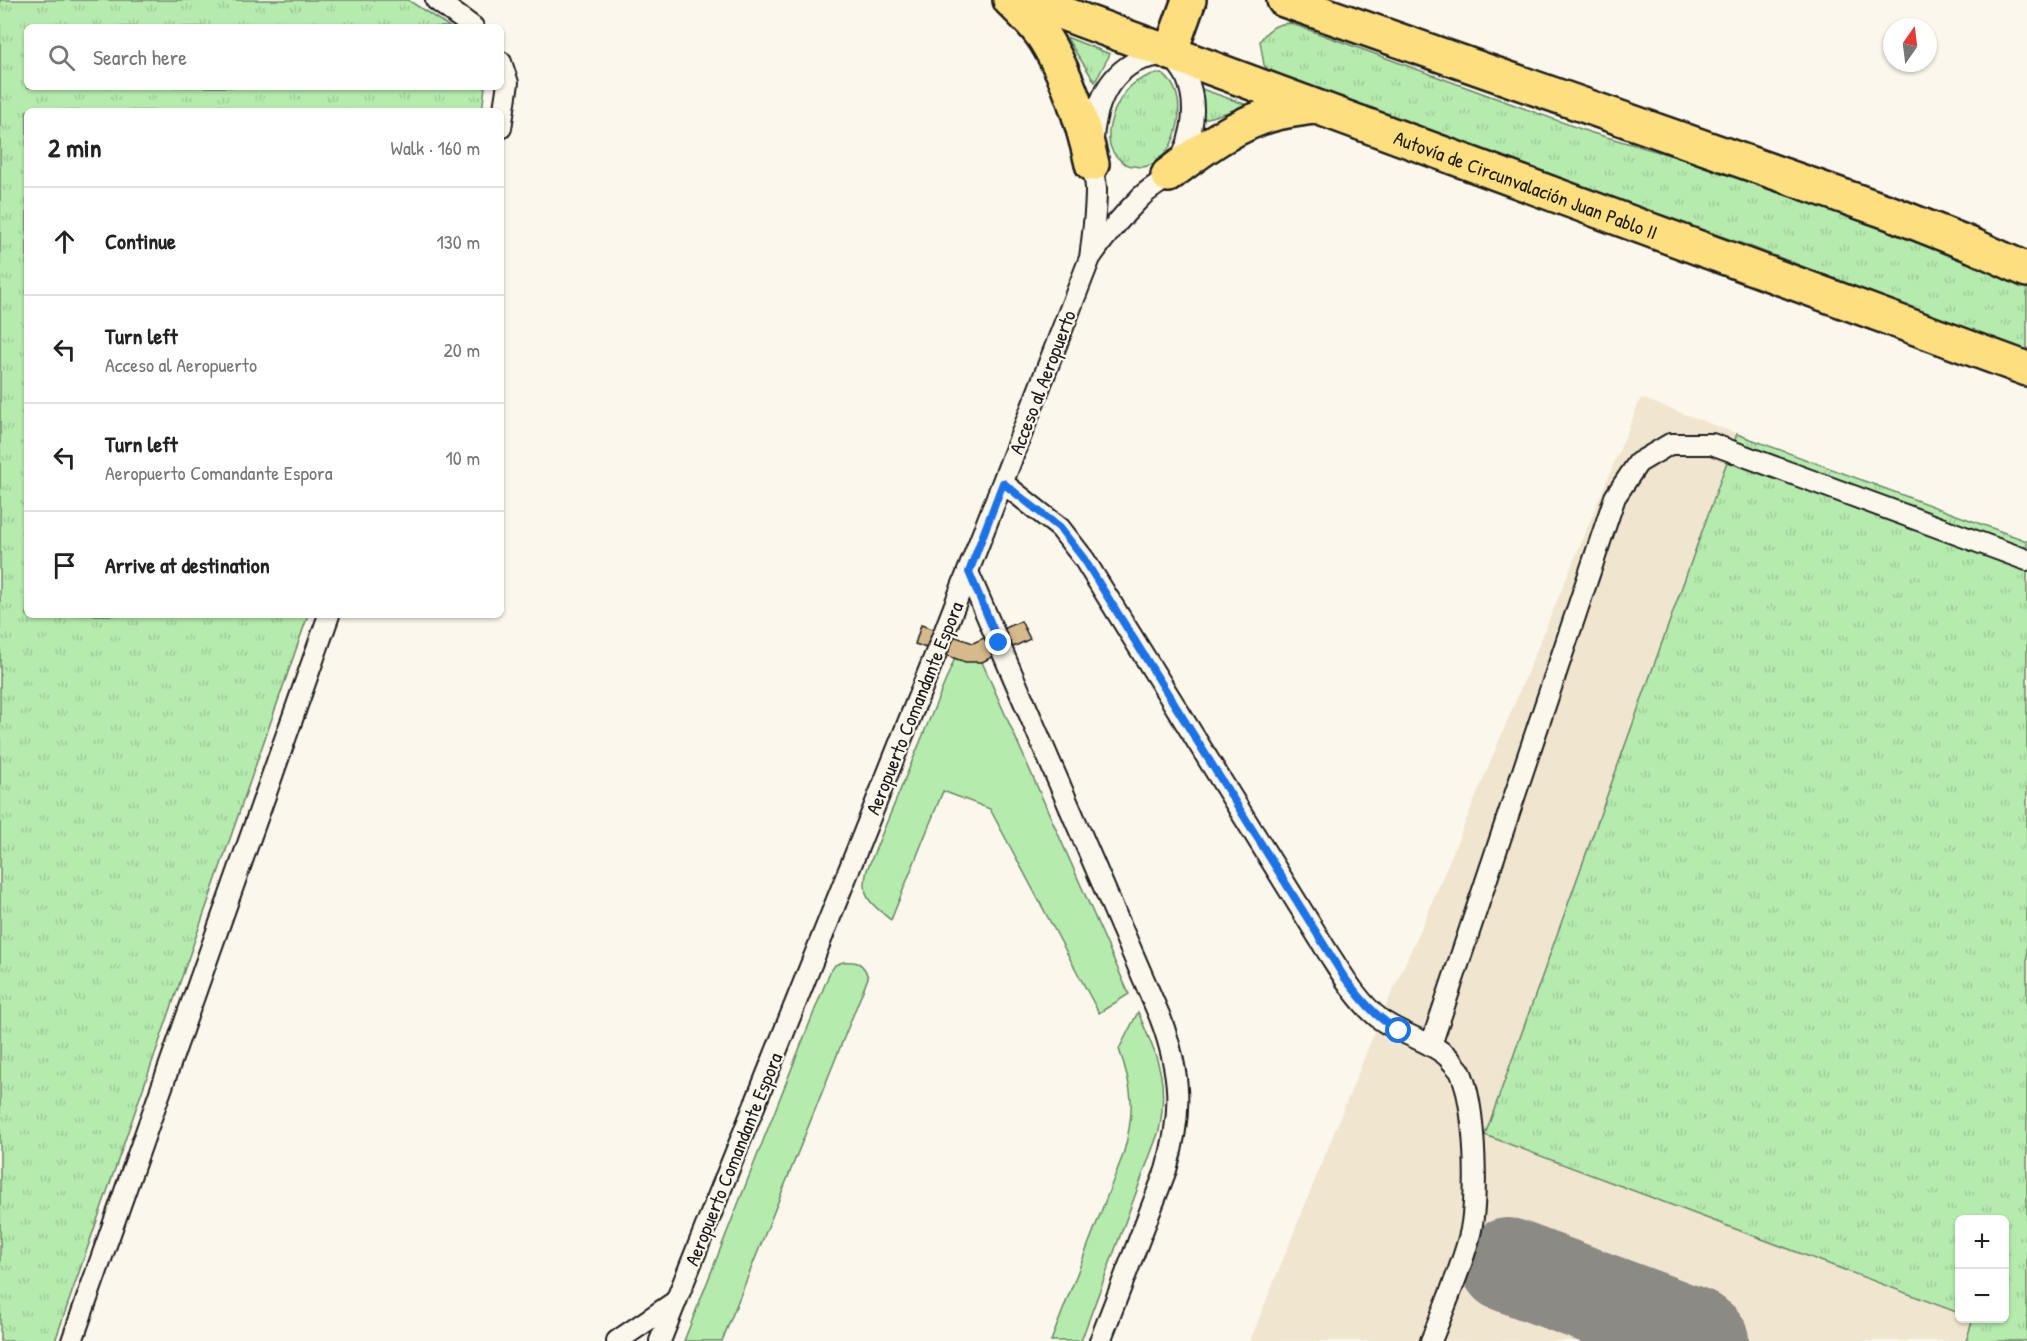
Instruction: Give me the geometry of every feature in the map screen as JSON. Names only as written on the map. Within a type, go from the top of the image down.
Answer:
[{"type":"main road","points":[[1010,0],[1025,14],[1049,45],[1083,124],[1092,164]]},
{"type":"main road","name":"Autovía de Circunvalación Juan Pablo II","points":[[1027,0],[2027,369]]},
{"type":"main road","points":[[1170,53],[1189,0]]},
{"type":"main road","points":[[1284,0],[1891,213],[2027,270]]},
{"type":"main road","points":[[1168,176],[1203,149],[1248,123],[1277,113],[1316,107]]},
{"type":"lane","points":[[436,0],[469,24]]},
{"type":"lane","name":"Acceso al Aeropuerto","points":[[969,572],[1090,258],[1095,222],[1096,187],[1092,164],[1096,115],[1113,80],[1127,67],[1141,59],[1170,53],[1185,75],[1191,93],[1190,136],[1184,153],[1168,176],[1142,195],[1112,226],[1090,258]]},
{"type":"lane","points":[[504,71],[508,83],[504,109]]},
{"type":"lane","points":[[1431,1045],[1615,497],[1638,463],[1670,444],[1712,444],[2027,560]]},
{"type":"lane","points":[[1003,483],[1060,528],[1084,559],[1327,951],[1362,1001],[1380,1019],[1399,1031],[1431,1045],[1447,1057],[1459,1071],[1471,1111],[1474,1209],[1470,1238],[1431,1341]]},
{"type":"lane","name":"Aeropuerto Comandante Espora","points":[[660,1341],[969,572]]},
{"type":"lane","name":"Aeropuerto Comandante Espora","points":[[969,572],[1171,1047],[1179,1108],[1174,1141],[1166,1170],[1100,1341]]},
{"type":"lane","points":[[72,1341],[328,618]]},
{"type":"lane","points":[[617,1341],[676,1301]]},
{"type":"shaded area","points":[[1641,398],[2027,541],[2027,1341],[1250,1341],[1380,1019],[1424,922]]},
{"type":"green space","points":[[0,0],[408,0],[445,24],[24,24],[24,90],[485,90],[482,108],[24,108],[24,618],[307,618],[55,1341],[0,1341]]},
{"type":"green space","points":[[1290,23],[1589,132],[1830,201],[2027,282],[2027,352],[1749,246],[1274,77],[1264,65],[1260,41],[1272,28]]},
{"type":"green space","points":[[1066,37],[1110,54],[1095,82]]},
{"type":"green space","points":[[1153,74],[1162,74],[1172,84],[1179,105],[1176,130],[1166,153],[1157,161],[1144,167],[1129,165],[1118,158],[1112,150],[1109,141],[1111,120],[1120,100],[1132,85]]},
{"type":"green space","points":[[1199,88],[1250,106],[1204,119]]},
{"type":"green space","points":[[1737,434],[2027,541],[2027,1341],[1966,1341],[1972,1323],[2009,1323],[2009,1215],[1955,1215],[1955,1311],[1485,1135]]},
{"type":"green space","points":[[955,658],[982,662],[1129,994],[1099,1013],[990,809],[943,791],[891,920],[873,905],[866,894],[867,870]]},
{"type":"green space","points":[[843,962],[860,964],[865,969],[868,978],[722,1341],[684,1341],[829,974],[835,965]]},
{"type":"green space","points":[[1138,1012],[1160,1070],[1163,1097],[1159,1131],[1081,1341],[1051,1341],[1123,1155],[1130,1127],[1131,1102],[1128,1077],[1119,1049]]},
{"type":"building","points":[[1021,621],[1030,639],[982,662],[965,662],[915,644],[921,625],[973,643]]},
{"type":"taxiway","points":[[1508,1265],[1693,1334],[1702,1341]]},
{"type":"route","points":[[999,643],[969,572],[1003,483],[1060,528],[1084,559],[1344,977],[1362,1001],[1380,1019],[1399,1031]]}]
